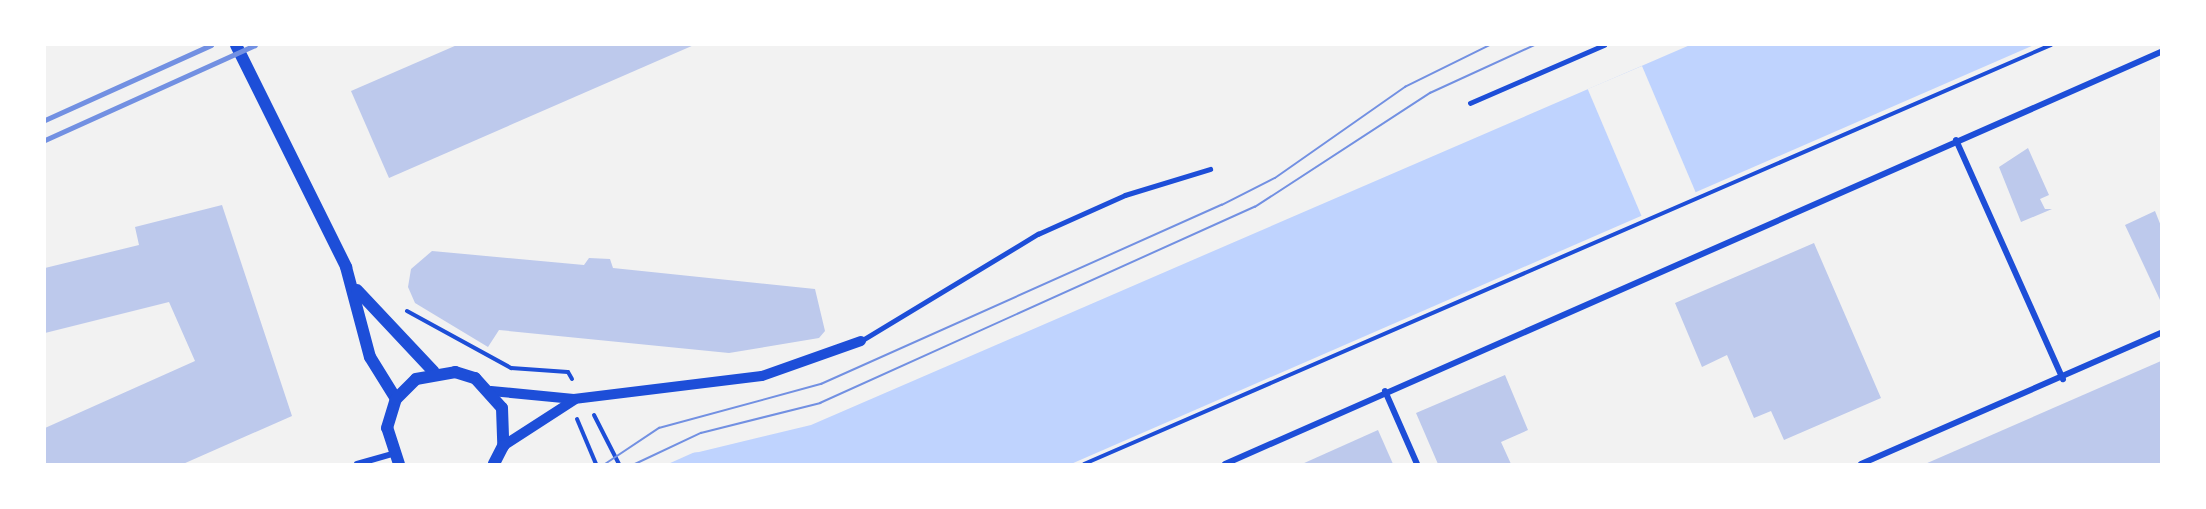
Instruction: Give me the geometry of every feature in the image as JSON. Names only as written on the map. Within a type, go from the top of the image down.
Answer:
[{"type":"main road","points":[[236,45],[357,290],[370,357],[396,399]]},
{"type":"main road","points":[[357,290],[434,372]]},
{"type":"main road","points":[[396,459],[387,428],[396,399],[416,379],[434,372],[475,378],[491,391],[502,408],[503,446],[494,464]]},
{"type":"street","points":[[1226,464],[1385,391],[2161,52]]},
{"type":"street","points":[[1956,140],[2062,379]]},
{"type":"street","points":[[1861,464],[2062,379],[2161,333]]},
{"type":"street","points":[[491,391],[574,399],[762,376],[861,341]]},
{"type":"street","points":[[1385,391],[1416,464]]},
{"type":"street","points":[[503,446],[574,399]]},
{"type":"street","points":[[357,464],[396,459]]},
{"type":"lane","points":[[1470,103],[1604,45]]},
{"type":"lane","points":[[861,341],[1038,234],[1125,195],[1210,169]]},
{"type":"path","points":[[1084,464],[2051,45]]},
{"type":"path","points":[[395,305],[511,368]]},
{"type":"path","points":[[602,439],[619,464]]},
{"type":"path","points":[[584,442],[597,464]]},
{"type":"water","points":[[1690,45],[2034,45],[1071,464],[576,464],[699,452],[811,425]]},
{"type":"pier","points":[[1642,66],[1697,195],[1642,218],[1588,89]]},
{"type":"pier","points":[[706,447],[668,464],[573,464],[596,457]]},
{"type":"building","points":[[457,45],[694,45],[389,178],[351,91]]},
{"type":"building","points":[[2028,148],[2049,195],[2040,199],[2045,209],[2052,209],[2021,222],[1999,167]]},
{"type":"building","points":[[222,205],[292,416],[183,464],[45,464],[45,428],[195,361],[169,302],[45,333],[45,268],[139,245],[135,227]]},
{"type":"building","points":[[2155,211],[2161,226],[2161,302],[2125,225]]},
{"type":"building","points":[[1814,243],[1881,398],[1784,440],[1771,411],[1754,418],[1727,355],[1702,367],[1675,303]]},
{"type":"building","points":[[432,251],[584,265],[589,258],[610,259],[613,268],[815,289],[825,331],[819,338],[729,353],[499,330],[488,347],[415,303],[408,287],[411,269]]},
{"type":"building","points":[[2161,361],[2161,464],[1925,464]]},
{"type":"building","points":[[1505,375],[1528,430],[1501,442],[1511,464],[1438,464],[1416,413]]},
{"type":"building","points":[[1378,430],[1393,464],[1302,464]]},
{"type":"tram line","points":[[605,464],[659,428],[821,384],[1222,205],[1275,178],[1405,87],[1490,45]]},
{"type":"tram line","points":[[635,464],[701,433],[820,403],[1255,207],[1430,93],[1535,45]]},
{"type":"railway","points":[[45,120],[211,45]]},
{"type":"railway","points":[[45,140],[255,45]]}]
